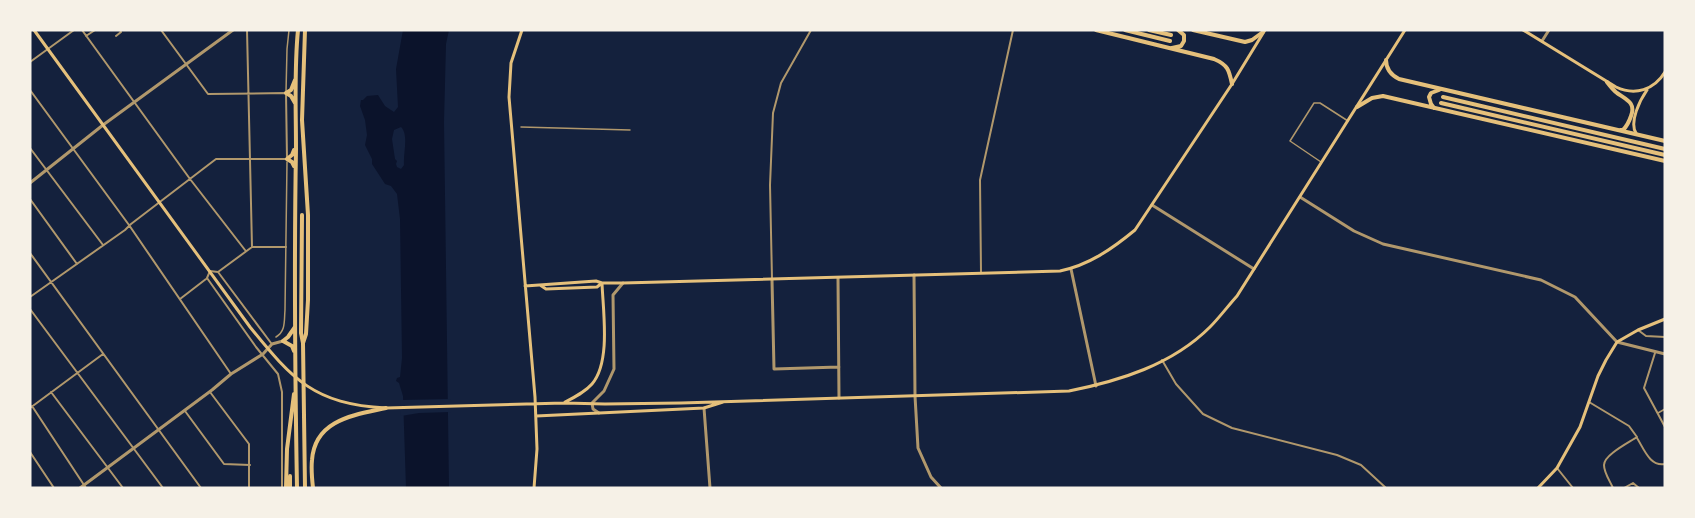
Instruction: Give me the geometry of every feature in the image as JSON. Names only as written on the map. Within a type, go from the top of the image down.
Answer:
[{"type":"main road","points":[[34,30],[250,327],[281,365],[319,394],[350,404],[386,408],[564,403],[681,403],[1069,392],[1141,372],[1179,351],[1209,328],[1237,296],[1405,30]]},
{"type":"main road","points":[[297,488],[295,170],[298,30]]},
{"type":"main road","points":[[303,343],[306,334],[308,300],[308,215],[302,120],[305,30]]},
{"type":"main road","points":[[522,30],[511,63],[509,97],[536,416],[537,449],[534,488]]},
{"type":"main road","points":[[1096,30],[1223,63],[1229,72],[1232,84]]},
{"type":"main road","points":[[1125,30],[1170,41]]},
{"type":"main road","points":[[1149,30],[1171,35]]},
{"type":"main road","points":[[1166,47],[1176,48],[1183,44],[1184,35],[1178,30]]},
{"type":"main road","points":[[1193,30],[1245,42],[1264,31]]},
{"type":"main road","points":[[1523,30],[1626,91],[1641,92],[1662,78],[1665,72]]},
{"type":"main road","points":[[525,286],[596,281],[623,283],[772,280],[1060,271],[1071,268],[1092,260],[1114,247],[1135,230],[1232,84],[1264,31]]},
{"type":"main road","points":[[1386,60],[1387,68],[1394,77],[1399,79],[1665,141]]},
{"type":"main road","points":[[296,80],[291,90],[286,93],[296,104]]},
{"type":"main road","points":[[1607,81],[1615,92],[1629,100],[1633,110],[1625,128],[1616,130]]},
{"type":"main road","points":[[1637,135],[1634,123],[1643,96],[1649,88]]},
{"type":"main road","points":[[1434,108],[1429,97],[1435,90],[1442,89]]},
{"type":"main road","points":[[1357,107],[1372,98],[1383,96],[1665,161]]},
{"type":"main road","points":[[1443,96],[1665,149]]},
{"type":"main road","points":[[1441,103],[1665,155]]},
{"type":"main road","points":[[295,170],[292,162],[287,159],[296,147]]},
{"type":"main road","points":[[302,215],[301,333],[305,488]]},
{"type":"main road","points":[[564,403],[582,393],[596,379],[603,362],[602,283]]},
{"type":"main road","points":[[1538,488],[1557,468],[1580,427],[1606,360],[1617,342],[1665,319]]},
{"type":"main road","points":[[295,327],[283,341],[292,346],[295,352]]},
{"type":"main road","points":[[286,488],[287,449],[295,391]]},
{"type":"main road","points":[[536,416],[704,408],[728,400]]},
{"type":"main road","points":[[312,488],[313,454],[327,428],[351,416],[386,408]]},
{"type":"main road","points":[[286,488],[290,476]]},
{"type":"street","points":[[30,62],[74,30]]},
{"type":"street","points":[[82,30],[190,179],[245,250]]},
{"type":"street","points":[[86,36],[95,30]]},
{"type":"street","points":[[116,36],[121,32],[120,30]]},
{"type":"street","points":[[161,30],[208,94],[286,93]]},
{"type":"street","points":[[30,183],[103,125],[233,30]]},
{"type":"street","points":[[247,30],[252,247]]},
{"type":"street","points":[[276,337],[284,329],[285,310],[286,93],[289,30]]},
{"type":"street","points":[[811,30],[781,83],[773,113],[771,185],[774,369],[839,368]]},
{"type":"street","points":[[981,273],[980,180],[1014,30]]},
{"type":"street","points":[[1542,41],[1549,30]]},
{"type":"street","points":[[30,90],[129,225],[231,374]]},
{"type":"street","points":[[1322,162],[1290,141],[1314,103],[1320,103],[1348,121]]},
{"type":"street","points":[[521,127],[630,130]]},
{"type":"street","points":[[30,148],[103,245]]},
{"type":"street","points":[[30,297],[216,159],[287,159]]},
{"type":"street","points":[[1300,197],[1354,231],[1383,244],[1541,280],[1575,297],[1617,342],[1665,354]]},
{"type":"street","points":[[30,199],[77,264]]},
{"type":"street","points":[[1152,205],[1255,269]]},
{"type":"street","points":[[218,272],[252,247],[286,247]]},
{"type":"street","points":[[30,253],[201,488]]},
{"type":"street","points":[[1071,268],[1096,386]]},
{"type":"street","points":[[180,299],[207,278],[210,271],[218,272],[272,344]]},
{"type":"street","points":[[914,275],[918,448],[931,477],[941,488]]},
{"type":"street","points":[[207,278],[278,374],[282,384],[286,488]]},
{"type":"street","points":[[838,278],[839,398]]},
{"type":"street","points":[[599,413],[593,409],[592,403],[604,391],[614,369],[613,295],[623,283]]},
{"type":"street","points":[[30,309],[163,488]]},
{"type":"street","points":[[1638,330],[1646,336],[1665,337]]},
{"type":"street","points":[[80,488],[85,487],[231,374],[263,354],[272,344],[283,341]]},
{"type":"street","points":[[1655,352],[1644,388],[1665,427]]},
{"type":"street","points":[[85,487],[31,407],[103,354]]},
{"type":"street","points":[[1162,360],[1176,384],[1203,414],[1232,428],[1337,455],[1361,465],[1386,488]]},
{"type":"street","points":[[51,392],[123,488]]},
{"type":"street","points":[[210,392],[249,444],[249,488]]},
{"type":"street","points":[[1589,402],[1629,426],[1653,462],[1665,464]]},
{"type":"street","points":[[704,408],[710,488]]},
{"type":"street","points":[[1658,413],[1665,409]]},
{"type":"street","points":[[185,411],[224,464],[250,465]]},
{"type":"street","points":[[1613,488],[1604,469],[1606,457],[1637,437]]},
{"type":"street","points":[[30,452],[54,488]]},
{"type":"street","points":[[1557,468],[1573,488]]},
{"type":"street","points":[[1624,488],[1633,483],[1639,488]]},
{"type":"water","points":[[403,30],[449,30],[446,44],[444,122],[449,488],[406,488],[403,396],[399,383],[396,381],[400,377],[402,358],[400,219],[397,194],[391,186],[385,184],[372,164],[365,145],[367,135],[360,106],[361,100],[367,96],[378,95],[385,106],[394,112],[398,107],[396,69]],"holes":[[[401,127],[405,135],[404,165],[401,169],[396,164],[392,139],[394,130]]]},
{"type":"pier","points":[[451,399],[451,412],[401,416],[400,400]]}]
